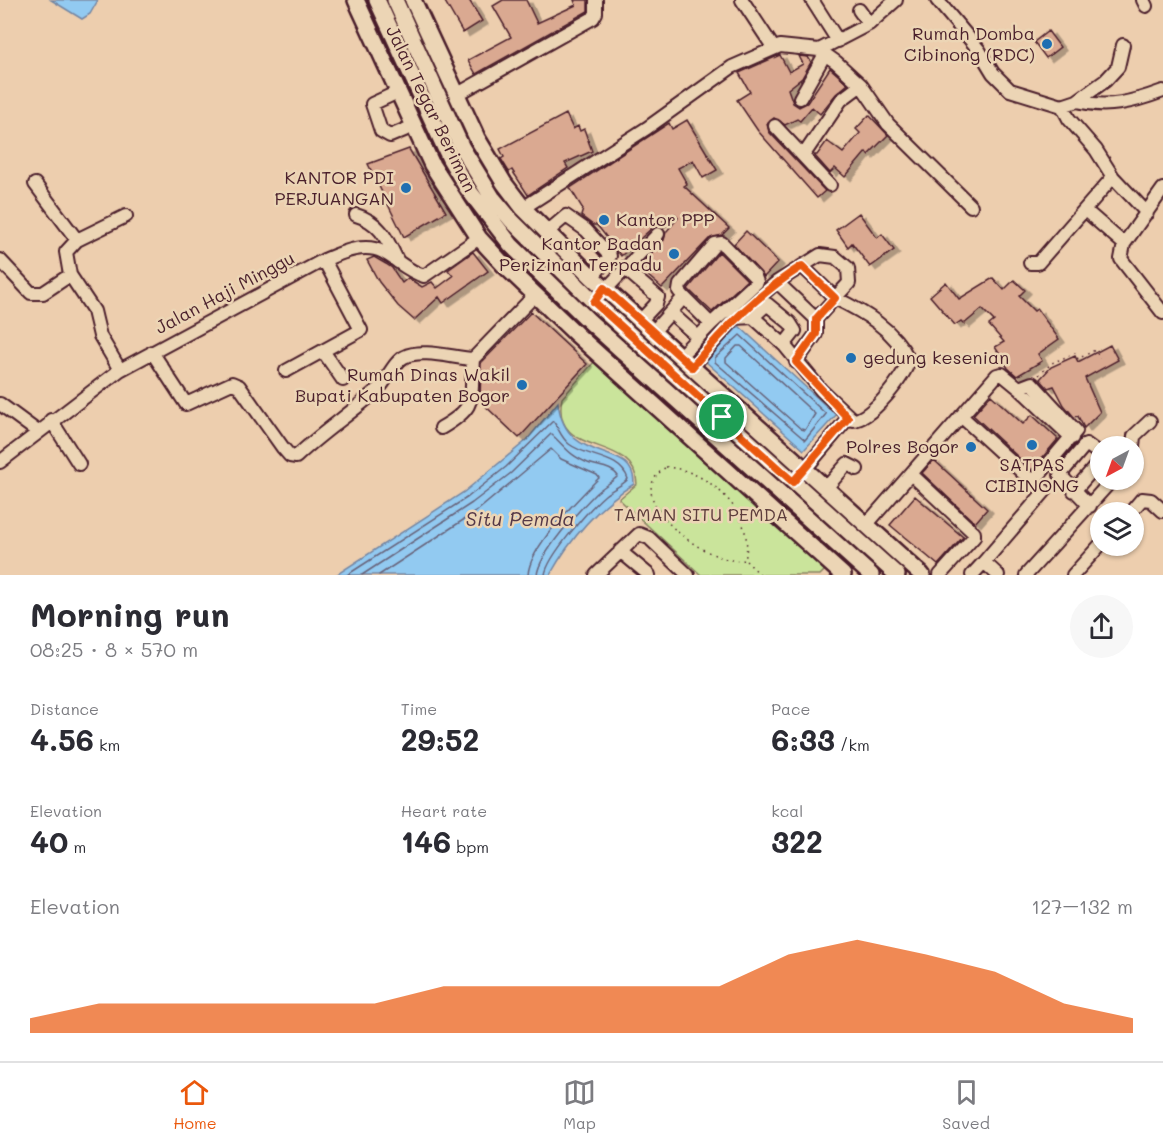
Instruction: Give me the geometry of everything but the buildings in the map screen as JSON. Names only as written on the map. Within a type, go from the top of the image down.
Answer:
[{"type":"main road","name":"Jalan Tegar Beriman","points":[[357,0],[432,165],[479,238],[535,296],[840,574]]},
{"type":"main road","name":"Jalan Tegar Beriman","points":[[377,0],[438,135],[467,188],[511,244],[589,321],[871,575]]},
{"type":"main road","name":"Jalan Tegar Beriman","points":[[395,0],[462,148],[474,170],[512,221],[594,302],[897,575]]},
{"type":"main road","name":"Jalan Tegar Beriman","points":[[413,0],[489,161],[523,208],[592,277],[922,575]]},
{"type":"main road","points":[[576,334],[589,321]]},
{"type":"main road","points":[[710,430],[722,417]]},
{"type":"main road","points":[[793,482],[805,469]]},
{"type":"street","points":[[456,95],[593,18],[597,13],[596,0]]},
{"type":"street","points":[[742,0],[773,47]]},
{"type":"street","points":[[812,0],[838,41]]},
{"type":"street","points":[[800,98],[822,52],[869,24],[896,0]]},
{"type":"street","points":[[937,0],[979,50],[993,73],[1010,90],[1062,106],[1077,101],[1105,81],[1118,67],[1123,45]]},
{"type":"street","points":[[859,10],[869,24]]},
{"type":"street","points":[[523,208],[647,129],[732,67],[773,47],[822,52],[861,85],[888,124],[971,206]]},
{"type":"street","points":[[803,156],[841,100],[861,85]]},
{"type":"street","points":[[398,92],[372,104],[381,131],[390,136],[414,126]]},
{"type":"street","points":[[1077,101],[1091,105],[1118,104],[1163,92]]},
{"type":"street","points":[[1062,106],[1069,119],[1096,150],[1113,177],[1147,213]]},
{"type":"street","points":[[775,126],[830,185]]},
{"type":"street","points":[[1030,263],[1038,263],[1113,177]]},
{"type":"street","points":[[35,184],[77,240]]},
{"type":"street","points":[[1163,189],[1124,244],[1120,260],[1163,314]]},
{"type":"street","points":[[1086,210],[1124,244]]},
{"type":"street","points":[[356,215],[372,219],[390,244],[398,263]]},
{"type":"street","points":[[120,370],[100,336],[94,311],[70,275],[66,252],[77,240],[126,216]]},
{"type":"street","points":[[546,233],[566,216],[586,230],[610,256],[592,277]]},
{"type":"street","points":[[594,302],[604,288],[658,234]]},
{"type":"street","name":"Jalan Haji Minggu","points":[[0,462],[51,420],[120,370],[324,260],[346,250],[370,248],[382,251],[410,272],[424,276],[479,238]]},
{"type":"street","points":[[680,356],[757,282],[722,243],[715,244],[680,285],[679,291],[711,324]]},
{"type":"street","points":[[692,367],[735,318],[777,282],[820,255],[835,257],[848,267],[849,283],[816,319],[816,334],[796,362]]},
{"type":"street","points":[[0,260],[31,293],[43,293],[70,275]]},
{"type":"street","points":[[286,372],[357,335],[361,330],[324,260]]},
{"type":"street","points":[[753,317],[784,345],[796,362],[848,418],[861,420],[874,411],[909,360],[888,331],[863,312],[835,298],[802,266]]},
{"type":"street","points":[[624,268],[658,297],[656,304],[640,321]]},
{"type":"street","points":[[777,282],[816,319]]},
{"type":"street","points":[[441,428],[465,414],[470,402],[473,359],[535,296]]},
{"type":"street","points":[[653,332],[684,297]]},
{"type":"street","points":[[735,318],[753,317],[767,304],[790,323],[795,332],[784,345]]},
{"type":"street","points":[[671,313],[698,337]]},
{"type":"street","points":[[323,351],[343,380]]},
{"type":"street","points":[[152,352],[186,404],[232,383],[239,386],[283,448],[290,456],[296,457],[324,430],[379,388],[404,357],[424,352],[473,359]]},
{"type":"street","points":[[867,524],[997,375],[1002,374],[1019,388],[1072,438]]},
{"type":"street","points":[[961,416],[1033,482],[1076,431],[1032,383],[1019,388]]},
{"type":"street","points":[[0,404],[38,432]]},
{"type":"street","points":[[805,469],[848,418]]},
{"type":"street","points":[[51,420],[79,464]]},
{"type":"street","points":[[1134,436],[1150,421]]},
{"type":"street","points":[[1026,575],[1090,506],[1060,476],[1086,444],[1090,447]]},
{"type":"street","points":[[826,488],[847,464],[857,469]]},
{"type":"street","points":[[1074,491],[1090,473]]},
{"type":"street","points":[[911,474],[974,532],[974,537],[940,575]]},
{"type":"street","points":[[1093,502],[1104,490]]},
{"type":"street","points":[[972,575],[1045,491]]},
{"type":"street","points":[[1139,502],[1142,499],[1150,500],[1163,511]]},
{"type":"street","points":[[597,575],[639,534],[649,538],[688,575]]},
{"type":"street","points":[[620,551],[641,572]]},
{"type":"street","points":[[1073,575],[1090,556]]},
{"type":"street","points":[[984,562],[998,575]]},
{"type":"path","points":[[1032,383],[1052,363],[1075,353],[1078,359],[1095,350],[1100,358]]},
{"type":"path","points":[[745,560],[748,549],[747,530],[737,512],[721,492],[682,468],[666,466],[657,474],[651,487],[653,502],[663,517],[706,552],[727,560],[745,560],[761,575]]},
{"type":"green space","name":"TAMAN SITU PEMDA","points":[[594,362],[826,569],[820,575],[701,575],[619,499],[637,484],[633,468],[623,457],[580,439],[568,430],[562,417],[562,398]]},
{"type":"water","points":[[51,0],[98,0],[90,14],[82,19]]},
{"type":"water","points":[[739,326],[836,415],[804,450],[705,361]]},
{"type":"water","name":"Situ Pemda","points":[[558,402],[563,423],[573,437],[585,446],[624,462],[631,470],[634,484],[609,502],[586,524],[550,575],[336,575],[464,492],[527,440]]},
{"type":"place","name":"Rumah Domba Cibinong (RDC)","points":[[1047,44]]},
{"type":"place","name":"KANTOR PDI PERJUANGAN","points":[[406,188]]},
{"type":"place","name":"Kantor PPP","points":[[604,220]]},
{"type":"place","name":"Kantor Badan Perizinan Terpadu","points":[[674,254]]},
{"type":"place","name":"gedung kesenian","points":[[851,358]]},
{"type":"place","name":"Rumah Dinas Wakil Bupati Kabupaten Bogor","points":[[522,385]]},
{"type":"place","name":"SATPAS CIBINONG","points":[[1032,445]]},
{"type":"place","name":"Polres Bogor","points":[[971,447]]},
{"type":"route","points":[[802,266],[835,298],[816,319],[816,334],[796,362],[848,418],[793,482],[722,417],[594,302],[604,288],[692,367],[735,318],[777,282],[802,266]]}]
